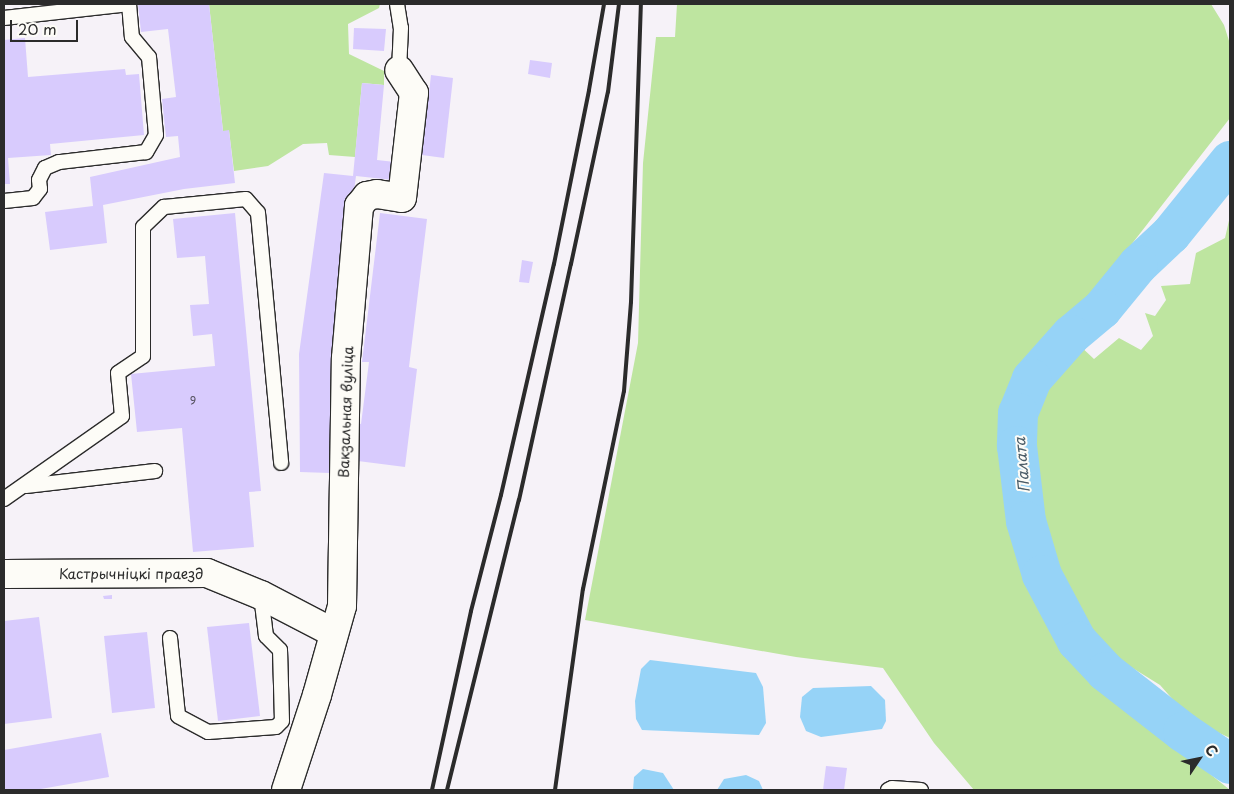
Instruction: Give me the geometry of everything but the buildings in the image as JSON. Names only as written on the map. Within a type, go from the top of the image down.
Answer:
[{"type":"street","name":"Вакзальная вуліца","points":[[286,790],[317,695],[334,633],[340,621],[342,606],[346,358],[359,206],[367,196],[377,194],[402,198],[414,93],[399,70]]},
{"type":"street","name":"Кастрычніцкі праезд","points":[[4,574],[207,573],[261,595],[334,633]]},
{"type":"lane","points":[[4,18],[129,4],[132,37],[149,57],[156,135],[146,152],[59,162],[45,168],[39,180],[40,189],[33,198],[4,201]]},
{"type":"lane","points":[[397,4],[402,28],[399,70]]},
{"type":"lane","points":[[4,498],[122,416],[118,373],[143,356],[143,227],[164,207],[246,199],[258,214],[281,463]]},
{"type":"lane","points":[[22,486],[155,471]]},
{"type":"lane","points":[[170,638],[178,716],[208,732],[276,727],[282,721],[280,650],[266,636],[261,595]]},
{"type":"lane","points":[[888,790],[892,788],[921,790]]},
{"type":"green space","points":[[209,4],[380,4],[379,8],[348,24],[349,54],[384,71],[384,85],[362,83],[355,157],[329,155],[327,143],[303,144],[268,166],[234,171],[229,131],[223,131]]},
{"type":"green space","points":[[677,4],[1211,4],[1224,25],[1230,44],[1230,118],[1099,286],[1061,322],[1022,368],[999,417],[1004,484],[1011,526],[1028,578],[1068,653],[1095,682],[1230,790],[974,790],[934,743],[883,668],[796,657],[585,620],[638,343],[643,163],[656,37],[675,37]]},
{"type":"green space","points":[[1230,216],[1230,738],[1191,720],[1160,685],[1118,659],[1091,634],[1066,588],[1044,520],[1036,476],[1034,437],[1035,419],[1044,388],[1078,344],[1094,359],[1119,338],[1141,350],[1153,336],[1145,313],[1155,316],[1166,300],[1161,286],[1190,284],[1196,253],[1225,238]]},
{"type":"water","points":[[650,660],[756,673],[763,687],[766,723],[759,735],[642,730],[636,719],[635,701],[641,669]]},
{"type":"water","points":[[871,686],[885,700],[886,721],[882,729],[821,737],[806,731],[800,717],[802,697],[813,688]]},
{"type":"water","points":[[643,769],[663,773],[674,790],[633,790],[634,777]]},
{"type":"water","points":[[746,775],[759,781],[763,790],[717,790],[724,779]]},
{"type":"waterway","name":"Палата","points":[[1230,161],[1171,234],[1138,265],[1102,309],[1071,335],[1032,379],[1018,413],[1017,446],[1026,521],[1042,575],[1077,641],[1106,672],[1183,732],[1230,764]]},
{"type":"railway","points":[[432,790],[471,611],[501,495],[554,264],[589,90],[604,4]]},
{"type":"railway","points":[[447,790],[519,500],[571,264],[608,92],[619,4]]},
{"type":"railway","points":[[555,790],[583,589],[624,391],[631,302],[641,4]]}]
